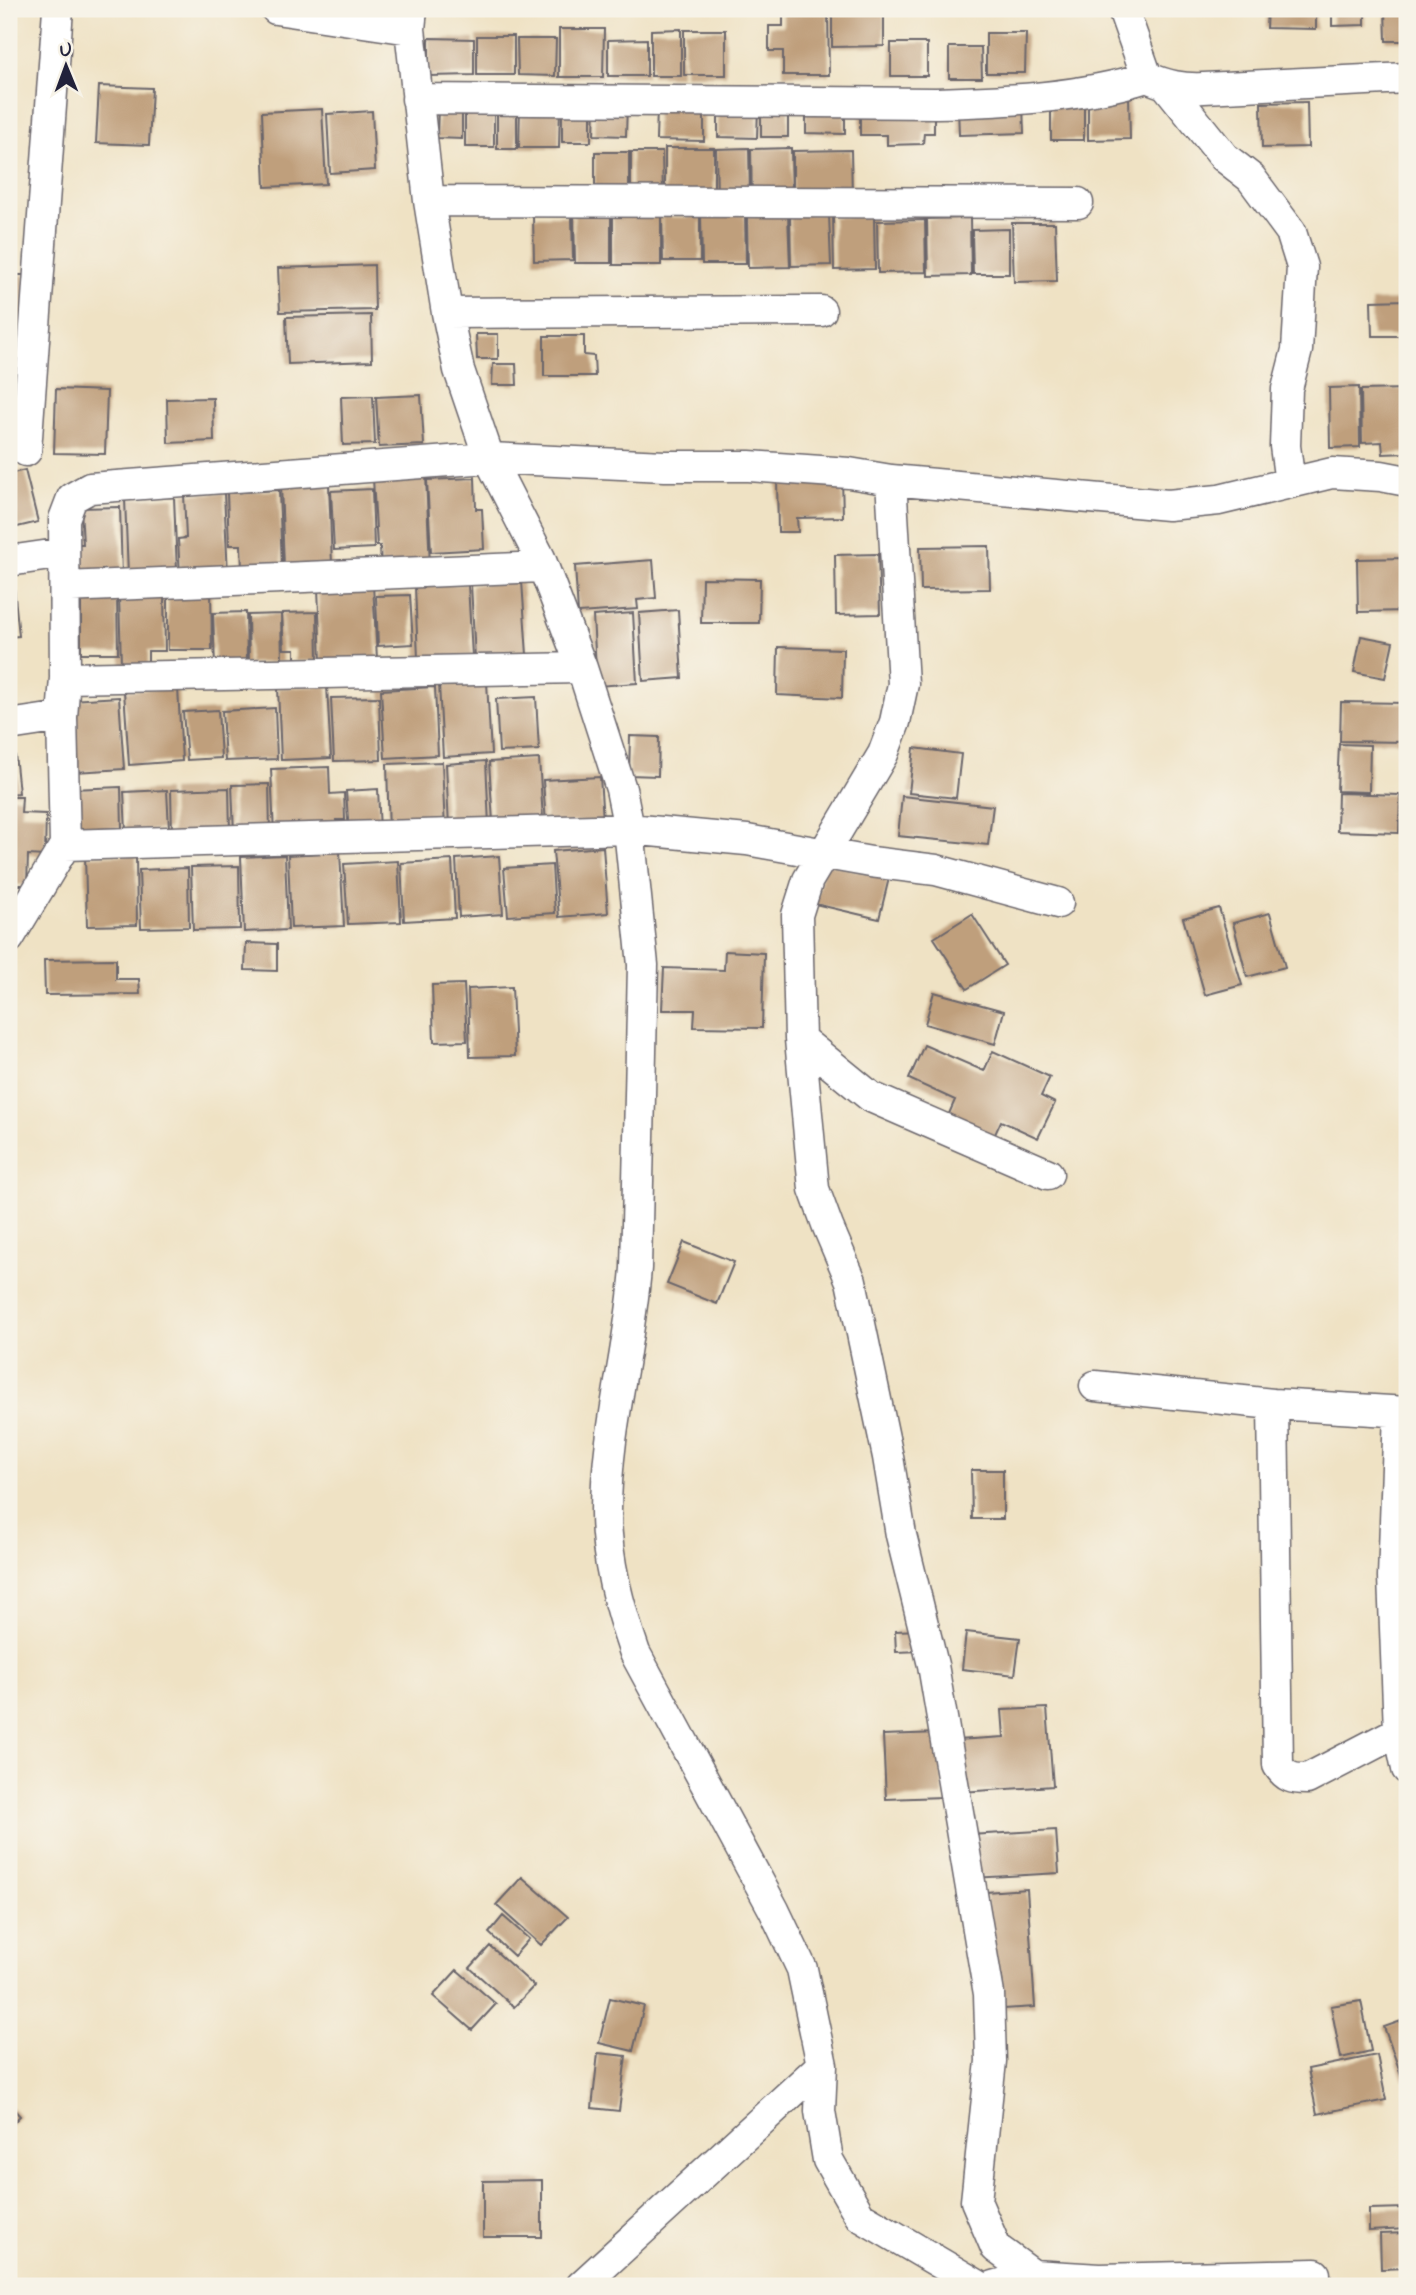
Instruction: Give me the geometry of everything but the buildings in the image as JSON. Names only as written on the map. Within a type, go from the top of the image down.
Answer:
[{"type":"street","points":[[26,451],[58,9]]},
{"type":"street","points":[[276,9],[411,19],[429,201],[459,370],[489,458],[543,567],[582,668],[621,789],[629,829],[643,965],[634,1303],[609,1467],[606,1513],[619,1607],[635,1653],[774,1910],[802,1969],[822,2065],[820,2111],[828,2160],[860,2216],[979,2286]]},
{"type":"street","points":[[1123,9],[1157,81],[1224,156],[1251,178],[1291,232],[1302,267],[1297,350],[1287,389],[1284,446],[1290,483]]},
{"type":"street","points":[[417,99],[983,102],[1157,81],[1183,89],[1407,78]]},
{"type":"street","points":[[429,201],[1078,203]]},
{"type":"street","points":[[447,313],[821,312]]},
{"type":"street","points":[[9,938],[65,845],[62,717],[65,678],[64,519],[72,498],[90,488],[489,458],[665,466],[749,466],[849,473],[891,480],[1168,505],[1219,500],[1332,473],[1381,476],[1407,481]]},
{"type":"street","points":[[891,480],[903,684],[895,722],[883,754],[808,880],[797,915],[800,1039],[814,1189],[851,1281],[888,1457],[901,1535],[933,1665],[989,1994],[991,2061],[976,2201],[996,2248],[1033,2275]]},
{"type":"street","points":[[9,561],[64,553]]},
{"type":"street","points":[[65,587],[543,567]]},
{"type":"street","points":[[65,678],[582,668]]},
{"type":"street","points":[[9,724],[62,717]]},
{"type":"street","points":[[65,845],[629,829],[747,840],[871,862],[936,870],[1058,902]]},
{"type":"street","points":[[800,1039],[871,1097],[1048,1174]]},
{"type":"street","points":[[1095,1386],[1273,1404],[1403,1412],[1393,1577],[1407,1769]]},
{"type":"street","points":[[1273,1404],[1278,1765],[1284,1774],[1293,1779],[1307,1779],[1403,1729]]},
{"type":"street","points":[[581,2286],[822,2065]]},
{"type":"street","points":[[993,2286],[1033,2275],[1100,2279],[1315,2274]]}]
